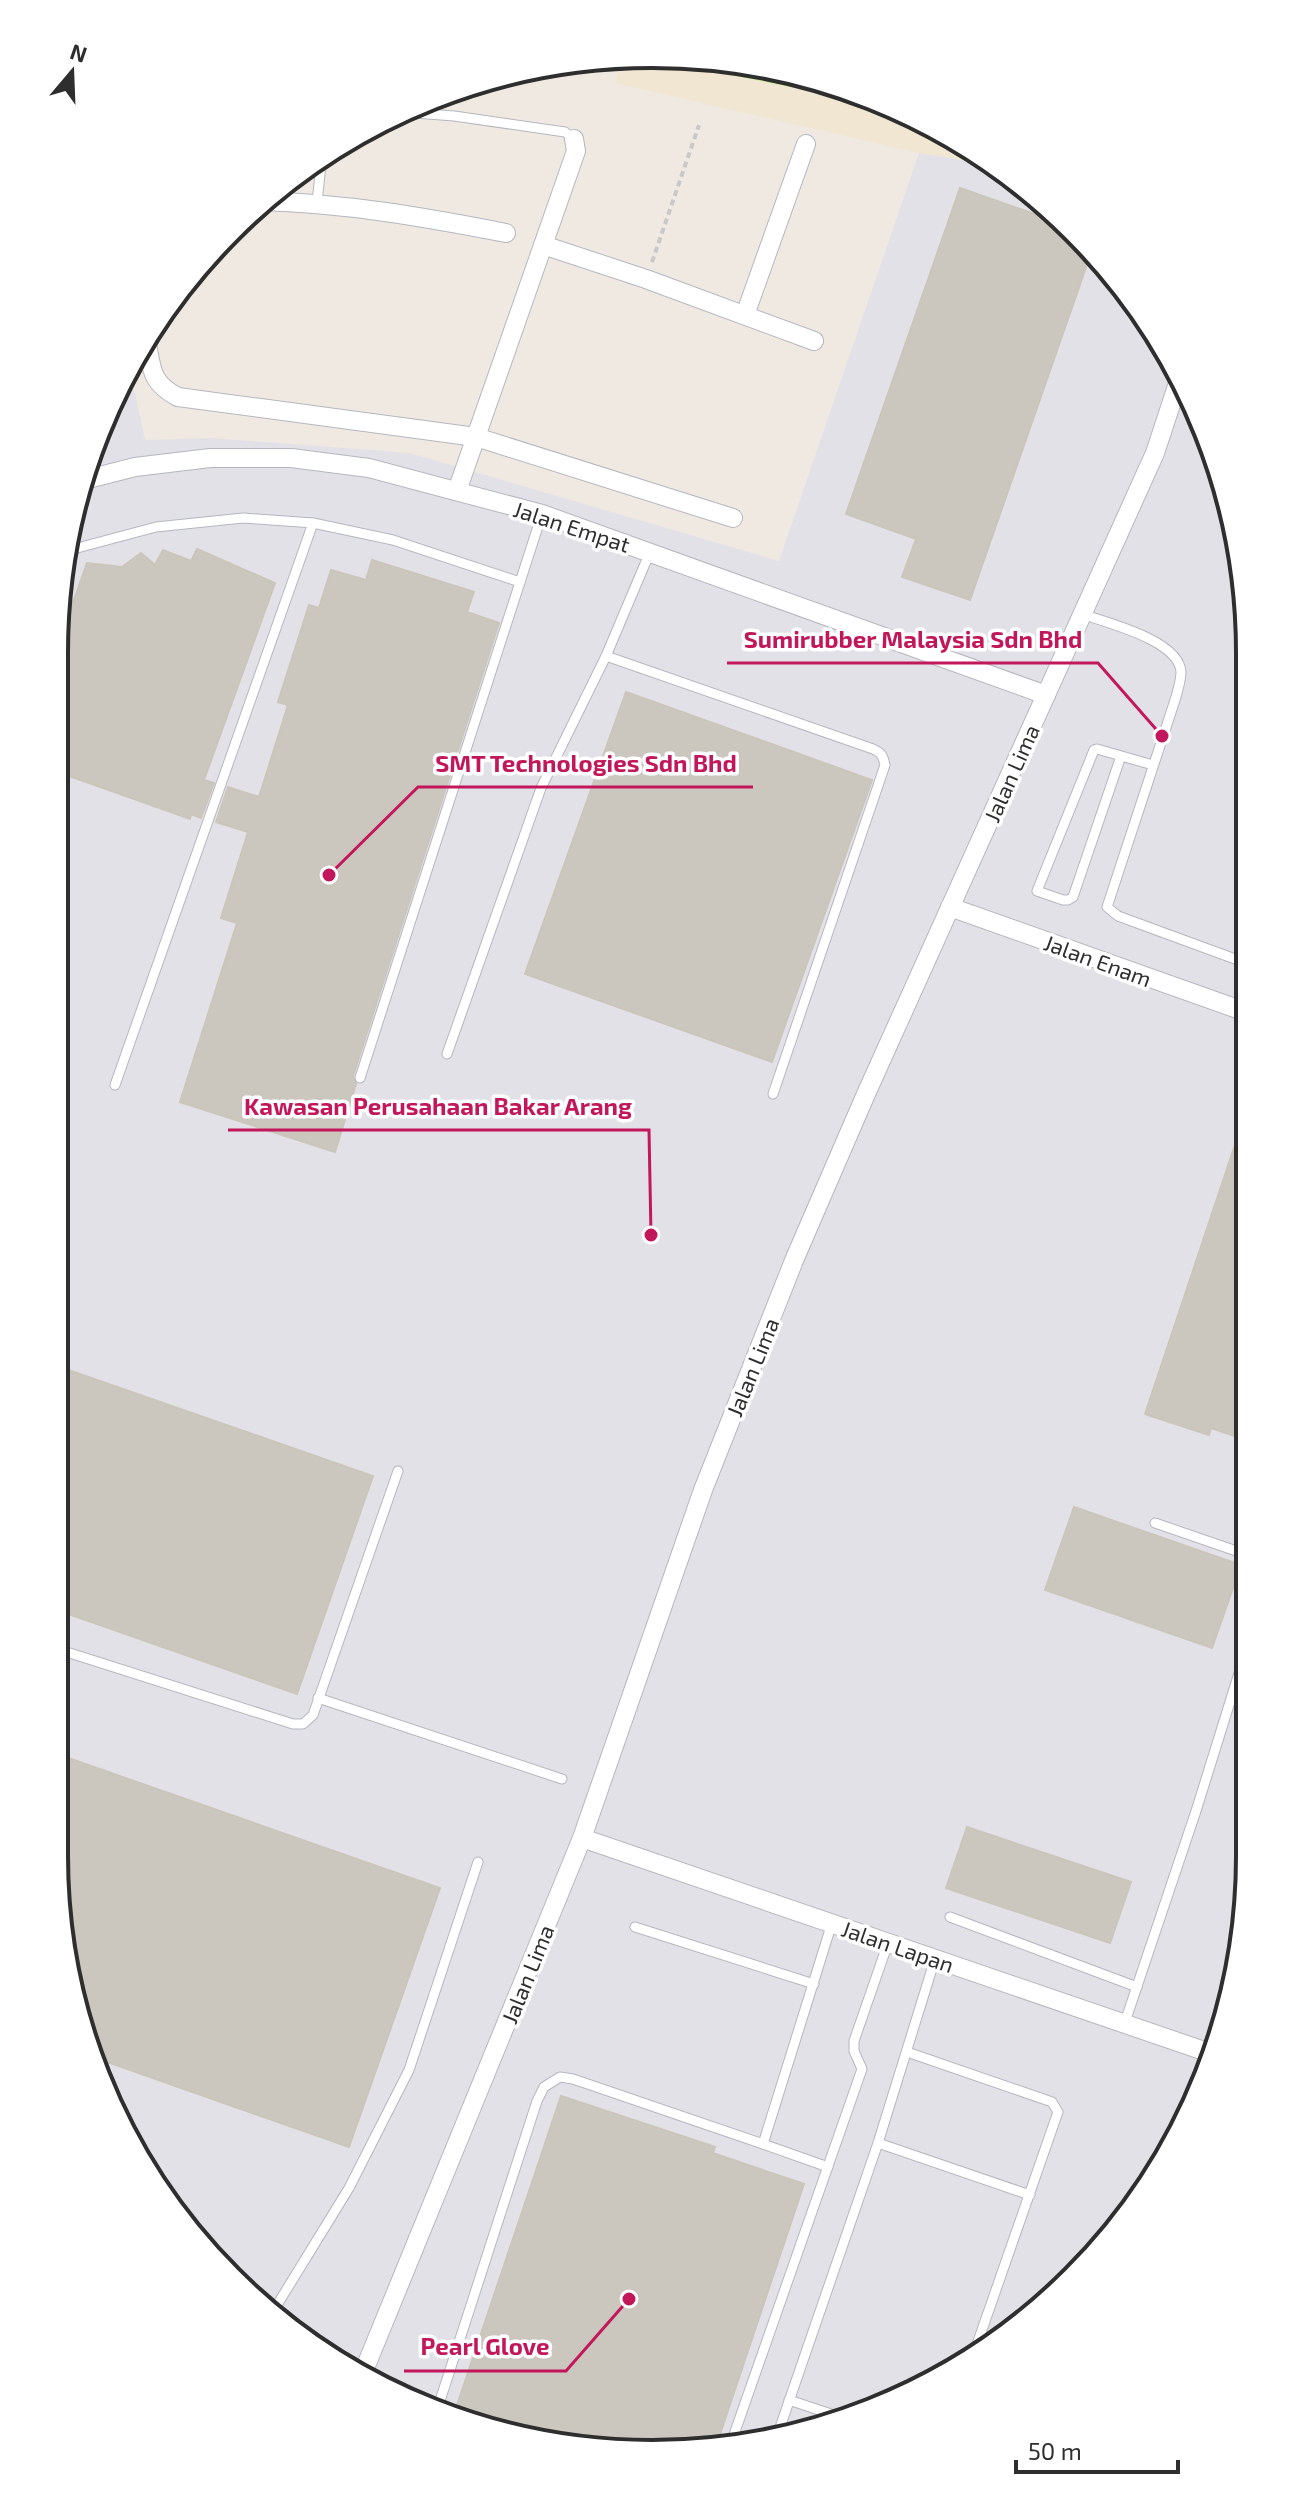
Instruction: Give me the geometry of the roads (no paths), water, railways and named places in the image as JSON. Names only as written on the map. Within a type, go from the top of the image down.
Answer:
[{"type":"street","points":[[457,491],[576,151],[574,139]]},
{"type":"street","points":[[745,315],[806,144]]},
{"type":"street","points":[[281,201],[317,202],[406,214],[506,233]]},
{"type":"street","points":[[543,245],[814,341]]},
{"type":"street","points":[[149,355],[155,380],[178,397],[476,437],[733,518]]},
{"type":"street","name":"Jalan Lima","points":[[366,2365],[582,1838],[703,1490],[789,1272],[1155,453],[1175,392]]},
{"type":"street","name":"Jalan Empat","points":[[95,477],[135,467],[210,458],[291,458],[369,468],[542,514],[1046,695]]},
{"type":"street","name":"Jalan Enam","points":[[950,907],[1236,1008]]},
{"type":"street","name":"Jalan Lapan","points":[[582,1838],[1203,2050]]},
{"type":"lane","points":[[425,114],[565,132],[574,139]]},
{"type":"lane","points":[[317,202],[320,172]]},
{"type":"lane","points":[[360,1078],[542,514]]},
{"type":"lane","points":[[77,548],[156,527],[243,518],[313,523],[393,540],[520,582]]},
{"type":"lane","points":[[115,1085],[313,523]]},
{"type":"lane","points":[[447,1054],[541,788],[606,656],[650,552]]},
{"type":"lane","points":[[1082,614],[1150,638],[1179,661],[1181,674],[1107,907],[1118,916],[1236,959]]},
{"type":"lane","points":[[606,656],[881,752],[885,765],[773,1094]]},
{"type":"lane","points":[[1121,756],[1073,897],[1063,900],[1037,891],[1092,753],[1097,749],[1153,765]]},
{"type":"lane","points":[[68,1652],[293,1724],[303,1724],[313,1715],[398,1471]]},
{"type":"lane","points":[[1155,1523],[1236,1551]]},
{"type":"lane","points":[[1125,2022],[1236,1683]]},
{"type":"lane","points":[[318,1698],[562,1779]]},
{"type":"lane","points":[[278,2304],[349,2188],[409,2070],[478,1862]]},
{"type":"lane","points":[[950,1917],[1137,1987]]},
{"type":"lane","points":[[763,2144],[832,1923]]},
{"type":"lane","points":[[635,1927],[814,1984]]},
{"type":"lane","points":[[734,2434],[862,2069],[854,2051],[854,2041],[888,1943]]},
{"type":"lane","points":[[781,2425],[878,2143],[935,1959]]},
{"type":"lane","points":[[907,2052],[1052,2102],[1056,2107],[1057,2118],[978,2340]]},
{"type":"lane","points":[[440,2400],[537,2101],[544,2087],[554,2078],[573,2079],[828,2167]]},
{"type":"lane","points":[[878,2143],[1030,2195]]},
{"type":"lane","points":[[789,2400],[827,2413]]},
{"type":"place","name":"Sumirubber Malaysia Sdn Bhd","points":[[1162,736]]},
{"type":"place","name":"SMT Technologies Sdn Bhd","points":[[329,875]]},
{"type":"place","name":"Kawasan Perusahaan Bakar Arang","points":[[651,1235]]},
{"type":"place","name":"Pearl Glove","points":[[629,2299]]}]
